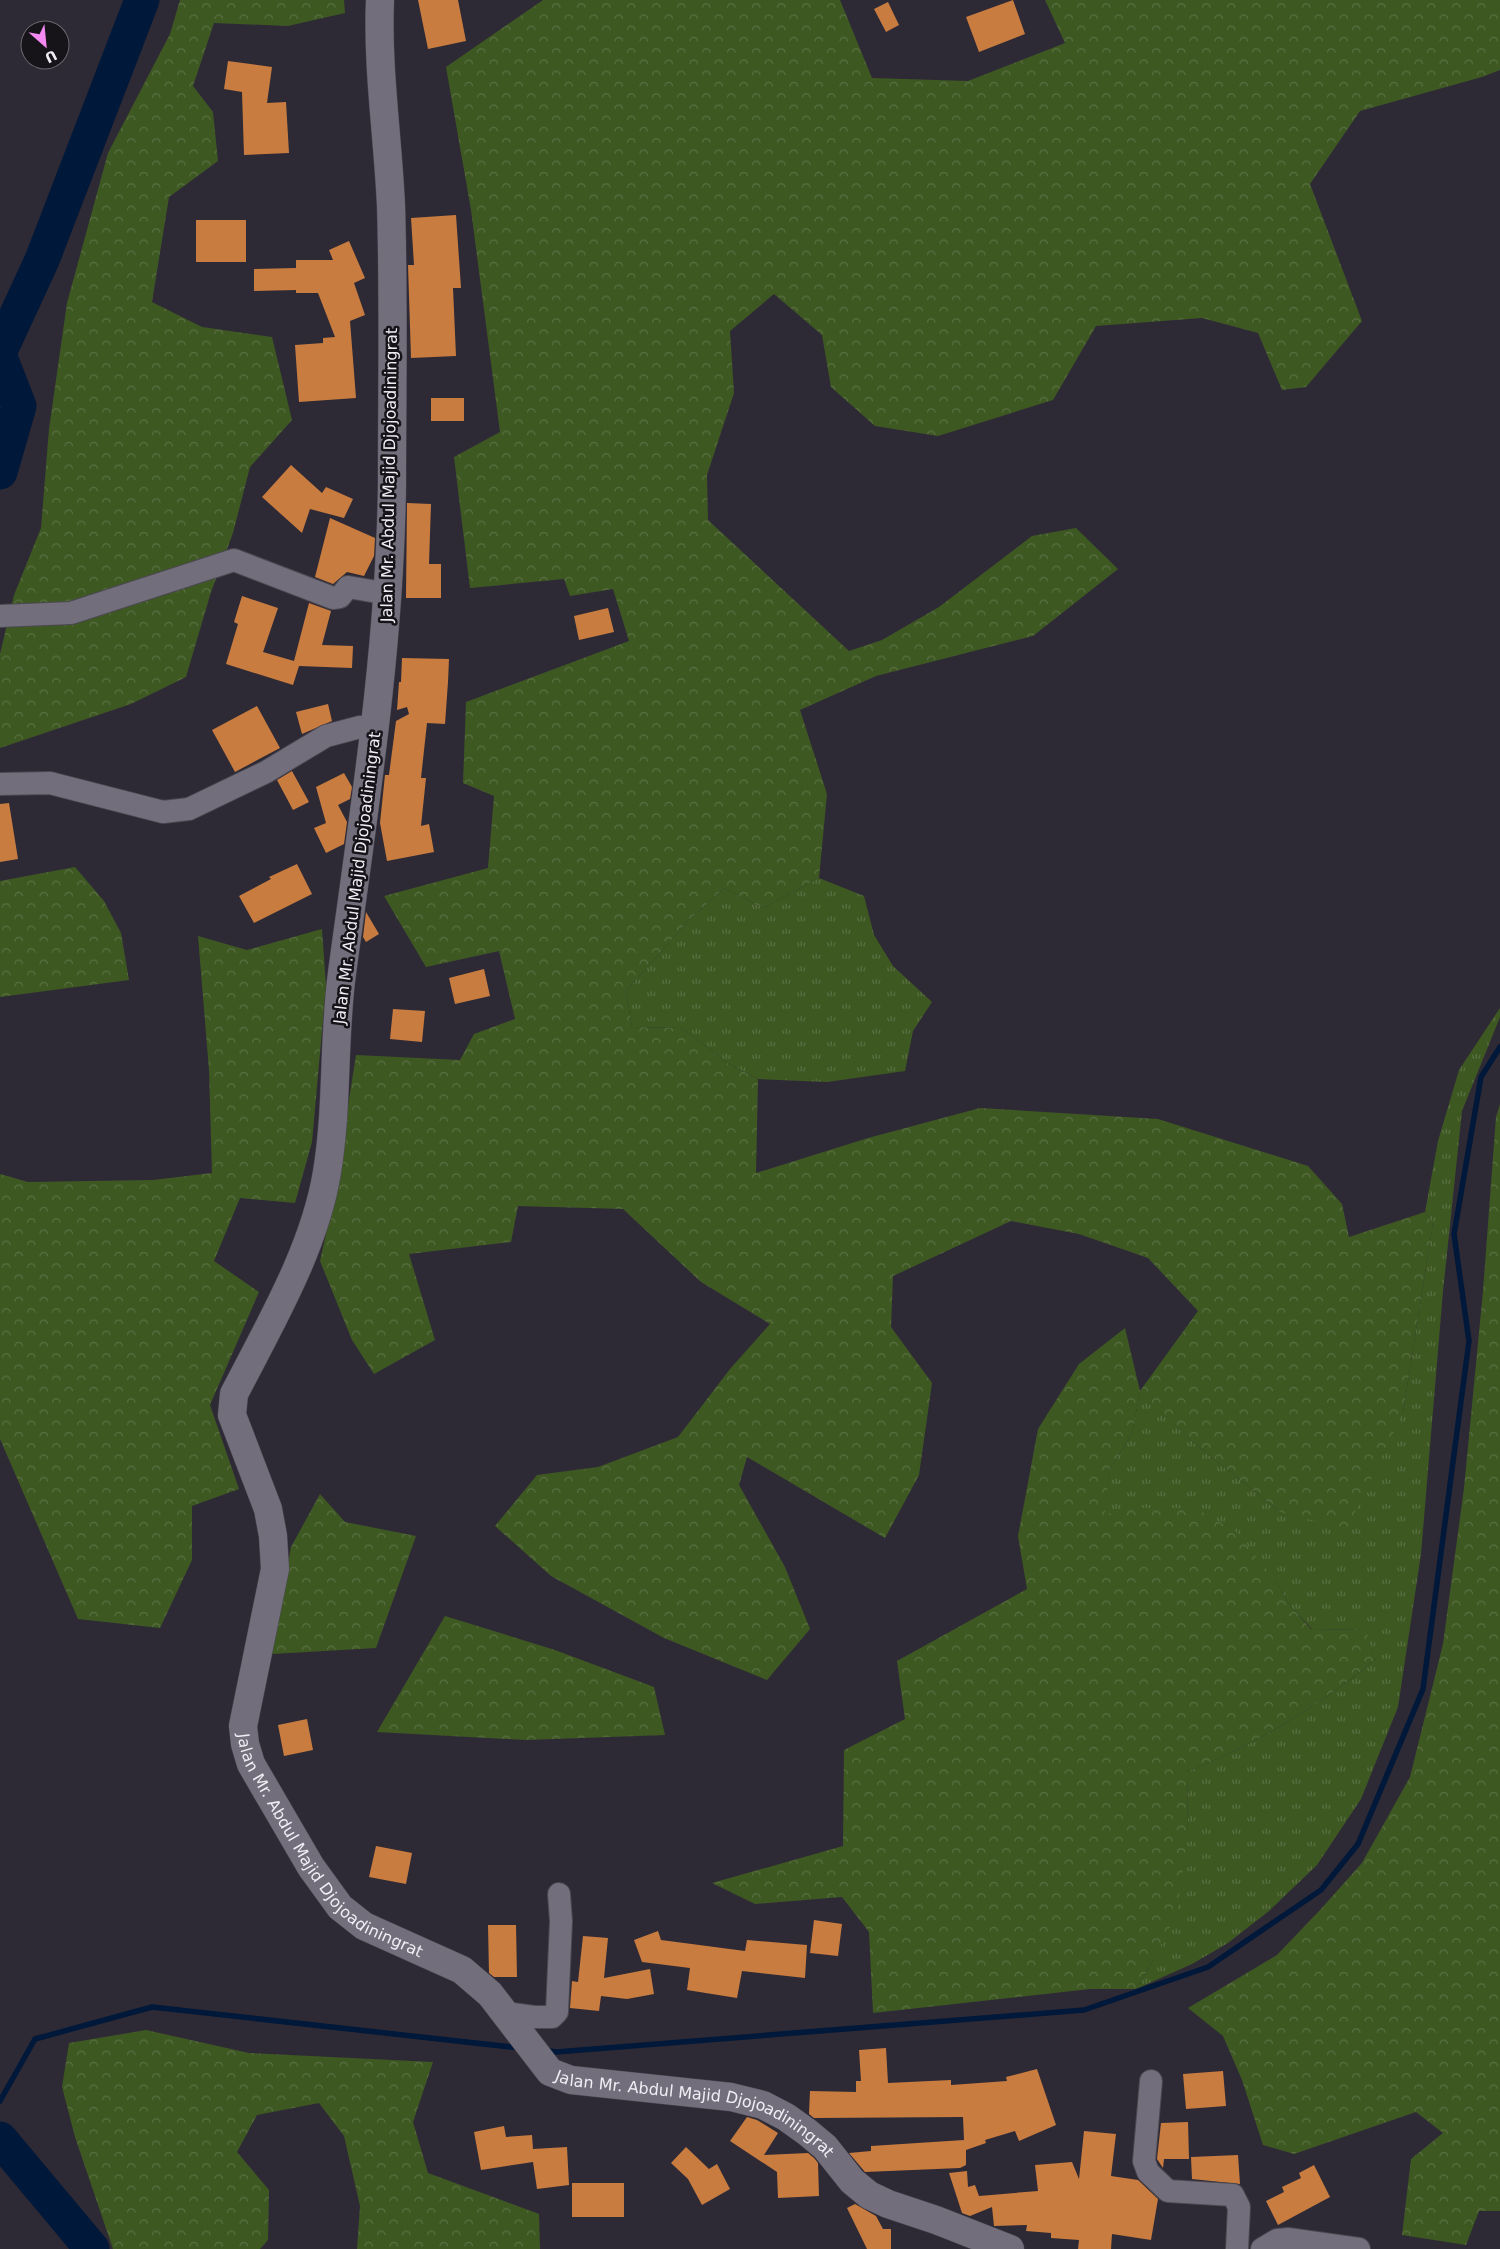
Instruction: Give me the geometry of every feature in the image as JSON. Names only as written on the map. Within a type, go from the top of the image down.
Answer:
[{"type":"street","name":"Jalan Mr. Abdul Majid Djojoadiningrat","points":[[380,0],[391,209],[392,486],[389,594],[374,731],[340,983],[334,1116],[327,1175],[305,1246],[288,1285],[234,1394],[232,1406],[232,1415],[268,1509],[273,1536],[275,1570],[253,1668],[243,1726],[251,1764],[311,1868],[340,1907],[364,1926],[462,1970],[490,1994],[550,2072],[571,2080],[731,2097],[763,2105],[786,2117],[807,2132],[824,2147],[852,2181],[869,2195],[888,2204],[936,2220],[1010,2249]]},
{"type":"street","points":[[9,616],[71,613],[234,560],[333,598],[340,597],[348,587],[389,594]]},
{"type":"street","points":[[0,784],[50,782],[163,812],[189,809],[266,772],[326,736],[360,727],[374,731]]},
{"type":"street","points":[[510,2018],[552,2017],[557,2012],[560,1931],[559,1894]]},
{"type":"street","points":[[1151,2081],[1145,2166],[1168,2191],[1233,2195],[1239,2207],[1237,2249]]},
{"type":"street","points":[[1262,2249],[1277,2240],[1288,2239],[1359,2249]]},
{"type":"green space","points":[[180,0],[344,0],[345,13],[288,26],[214,23],[193,86],[213,112],[218,161],[169,197],[152,302],[202,327],[272,337],[292,420],[250,467],[233,533],[211,592],[186,677],[131,704],[0,748],[0,654],[14,595],[41,528],[49,429],[67,303],[108,153],[170,34]]},
{"type":"green space","points":[[543,0],[840,0],[872,78],[968,81],[1065,43],[1045,0],[1500,0],[1500,70],[1482,77],[1360,111],[1310,184],[1362,321],[1306,387],[1282,390],[1258,333],[1202,318],[1096,326],[1053,400],[938,436],[875,426],[831,387],[822,335],[774,294],[730,331],[734,393],[707,475],[708,520],[849,651],[882,640],[939,607],[1032,536],[1076,528],[1118,569],[1033,636],[876,676],[800,710],[827,794],[819,878],[763,908],[724,888],[690,919],[626,991],[632,1027],[682,1028],[729,1064],[758,1079],[756,1173],[868,1138],[980,1108],[1158,1119],[1308,1166],[1342,1204],[1349,1237],[1425,1212],[1433,1223],[1403,1413],[1347,1529],[1280,1512],[1194,1443],[1140,1392],[1132,1434],[1109,1470],[1105,1514],[1141,1508],[1196,1508],[1236,1532],[1276,1581],[1291,1607],[1311,1629],[1366,1630],[1375,1660],[1330,1694],[1286,1723],[1239,1749],[1187,1772],[1188,1833],[1177,1913],[1154,1959],[1136,1989],[1090,1989],[873,2013],[869,1932],[842,1897],[755,1904],[712,1883],[843,1846],[844,1750],[905,1719],[897,1661],[1027,1589],[1018,1536],[1038,1429],[1079,1364],[1125,1328],[1140,1391],[1198,1311],[1148,1258],[1079,1234],[1011,1221],[893,1276],[891,1327],[932,1383],[919,1475],[885,1538],[747,1457],[739,1485],[785,1567],[810,1629],[767,1680],[664,1638],[551,1576],[495,1526],[537,1475],[598,1467],[678,1437],[730,1369],[770,1324],[701,1282],[623,1209],[518,1206],[511,1242],[409,1254],[435,1340],[374,1374],[352,1340],[320,1261],[332,1207],[356,1055],[460,1060],[474,1034],[515,1019],[499,951],[426,967],[384,896],[488,868],[494,796],[463,783],[466,702],[629,641],[613,589],[570,596],[564,579],[470,588],[454,457],[500,432],[471,210],[446,67]]},
{"type":"green space","points":[[75,867],[104,901],[121,933],[129,980],[0,997],[0,881]]},
{"type":"green space","points":[[819,878],[864,896],[874,935],[893,966],[932,1002],[913,1031],[905,1071],[827,1082],[758,1079],[729,1064],[682,1028],[632,1027],[626,991],[690,919],[724,888],[763,908]]},
{"type":"green space","points":[[322,929],[326,986],[312,1142],[295,1203],[240,1198],[214,1261],[259,1292],[210,1405],[239,1489],[192,1506],[192,1560],[160,1628],[78,1619],[0,1439],[0,1174],[28,1182],[153,1180],[212,1173],[209,1070],[198,936],[247,950]]},
{"type":"green space","points":[[1500,1008],[1500,1017],[1462,1111],[1443,1291],[1421,1554],[1398,1707],[1361,1799],[1317,1865],[1269,1911],[1228,1943],[1192,1964],[1136,1989],[1154,1959],[1188,1833],[1187,1772],[1239,1749],[1286,1723],[1330,1694],[1375,1660],[1365,1630],[1312,1629],[1291,1607],[1276,1581],[1104,1514],[1109,1470],[1132,1434],[1140,1391],[1194,1443],[1280,1512],[1403,1413],[1433,1223],[1425,1212],[1438,1141],[1459,1070]]},
{"type":"green space","points":[[1500,1104],[1500,2211],[1479,2211],[1466,2245],[1402,2235],[1411,2159],[1443,2133],[1416,2112],[1294,2154],[1263,2145],[1242,2080],[1223,2036],[1188,2008],[1277,1955],[1362,1863],[1410,1777],[1443,1644],[1464,1488],[1483,1291],[1496,1117]]},
{"type":"green space","points":[[320,1494],[345,1522],[416,1536],[376,1648],[272,1654],[291,1547]]},
{"type":"green space","points":[[445,1616],[555,1650],[654,1687],[665,1735],[526,1740],[377,1732]]},
{"type":"green space","points":[[146,2030],[249,2053],[433,2062],[413,2122],[428,2173],[539,2214],[540,2249],[357,2249],[360,2206],[344,2136],[319,2103],[257,2115],[237,2152],[269,2190],[268,2240],[260,2249],[113,2249],[75,2137],[62,2087],[69,2043]]},
{"type":"building","points":[[418,0],[458,0],[466,41],[428,49]]},
{"type":"building","points":[[1013,0],[1025,34],[979,52],[966,17]]},
{"type":"building","points":[[888,2],[899,25],[886,32],[874,9]]},
{"type":"building","points":[[228,61],[272,67],[267,103],[286,102],[289,153],[244,155],[242,92],[224,89]]},
{"type":"building","points":[[456,215],[461,288],[453,288],[456,356],[411,358],[408,265],[414,265],[411,218]]},
{"type":"building","points":[[196,220],[246,220],[246,262],[196,262]]},
{"type":"building","points":[[349,241],[365,278],[354,283],[365,315],[350,321],[356,398],[299,402],[295,345],[323,343],[323,338],[335,337],[318,293],[296,293],[296,290],[254,291],[254,269],[296,268],[296,260],[333,260],[329,250]]},
{"type":"building","points":[[431,398],[464,398],[464,421],[431,421]]},
{"type":"building","points":[[291,465],[322,493],[326,487],[353,499],[344,518],[310,509],[302,533],[262,497]]},
{"type":"building","points":[[407,503],[431,504],[429,564],[441,564],[441,598],[406,598]]},
{"type":"building","points":[[330,518],[375,538],[374,556],[364,576],[347,572],[333,584],[315,577]]},
{"type":"building","points":[[242,596],[278,608],[263,652],[294,661],[309,603],[331,611],[322,645],[353,646],[352,668],[299,666],[293,685],[226,664],[238,624],[234,622]]},
{"type":"building","points":[[608,608],[614,632],[579,640],[574,616]]},
{"type":"building","points":[[402,658],[449,659],[445,724],[427,723],[421,778],[426,778],[421,826],[429,824],[434,852],[387,861],[380,823],[385,775],[389,775],[396,721],[409,714],[407,707],[397,710]]},
{"type":"building","points":[[328,704],[332,721],[302,734],[296,712]]},
{"type":"building","points":[[257,706],[280,748],[235,772],[212,730]]},
{"type":"building","points":[[292,771],[309,802],[293,810],[277,780]]},
{"type":"building","points":[[344,773],[352,787],[350,799],[338,805],[347,822],[344,844],[326,853],[314,828],[326,823],[316,787]]},
{"type":"building","points":[[9,803],[18,859],[0,862],[0,804]]},
{"type":"building","points":[[297,864],[312,894],[254,923],[239,896],[271,879],[269,877]]},
{"type":"building","points":[[366,912],[379,934],[366,942],[363,937]]},
{"type":"building","points":[[484,969],[490,996],[455,1004],[449,978]]},
{"type":"building","points":[[393,1009],[425,1011],[422,1042],[390,1039]]},
{"type":"building","points":[[307,1719],[313,1750],[284,1756],[278,1725]]},
{"type":"building","points":[[376,1846],[412,1853],[406,1884],[369,1877]]},
{"type":"building","points":[[814,1920],[842,1924],[838,1956],[810,1953]]},
{"type":"building","points":[[488,1925],[516,1925],[517,1977],[494,1977],[489,1973]]},
{"type":"building","points":[[658,1931],[661,1940],[745,1951],[747,1940],[807,1945],[805,1978],[742,1971],[737,1998],[687,1990],[690,1968],[642,1962],[634,1940]]},
{"type":"building","points":[[583,1936],[608,1938],[604,1978],[650,1969],[654,1994],[627,1999],[601,1996],[599,2011],[570,2008],[572,1981],[578,1982]]},
{"type":"building","points":[[886,2048],[888,2083],[951,2080],[951,2085],[1007,2081],[1006,2077],[1037,2069],[1056,2125],[1019,2141],[1015,2131],[985,2140],[986,2143],[966,2150],[966,2165],[960,2168],[865,2172],[849,2153],[871,2151],[871,2146],[964,2140],[963,2117],[814,2118],[809,2114],[810,2091],[856,2092],[856,2081],[861,2081],[859,2050]]},
{"type":"building","points":[[1223,2071],[1226,2106],[1186,2109],[1183,2074]]},
{"type":"building","points":[[747,2117],[757,2120],[778,2133],[764,2155],[808,2153],[814,2158],[818,2163],[819,2196],[778,2198],[777,2172],[730,2141]]},
{"type":"building","points":[[1188,2122],[1189,2159],[1164,2159],[1163,2168],[1157,2159],[1161,2123]]},
{"type":"building","points":[[504,2126],[506,2137],[532,2135],[533,2149],[567,2147],[569,2185],[537,2189],[533,2162],[481,2170],[474,2132]]},
{"type":"building","points":[[1084,2131],[1116,2134],[1111,2176],[1138,2180],[1158,2199],[1151,2240],[1112,2234],[1111,2249],[1078,2249],[1079,2240],[1051,2238],[1051,2233],[1026,2231],[1027,2225],[994,2226],[992,2207],[970,2216],[962,2213],[949,2173],[967,2171],[968,2187],[975,2185],[979,2196],[1038,2191],[1035,2165],[1072,2162],[1079,2179]]},
{"type":"building","points":[[686,2147],[709,2169],[717,2164],[730,2189],[702,2205],[688,2179],[671,2163]]},
{"type":"building","points":[[1238,2155],[1240,2184],[1192,2179],[1191,2157]]},
{"type":"building","points":[[1314,2165],[1330,2197],[1278,2225],[1266,2201],[1284,2192],[1282,2187],[1301,2178],[1299,2173]]},
{"type":"building","points":[[572,2183],[624,2183],[624,2217],[572,2217]]},
{"type":"building","points":[[855,2204],[876,2216],[883,2229],[891,2229],[891,2249],[867,2249],[847,2208]]},
{"type":"waterway","points":[[0,351],[42,260],[142,0]]},
{"type":"waterway","points":[[0,357],[19,406],[0,472]]},
{"type":"waterway","points":[[544,2050],[556,2052],[1084,2010],[1208,1967],[1321,1890],[1358,1844],[1423,1689],[1469,1341],[1454,1234],[1481,1077],[1500,1047]]},
{"type":"waterway","points":[[0,2101],[35,2039],[152,2007],[520,2048]]},
{"type":"waterway","points":[[0,2139],[92,2249]]}]
